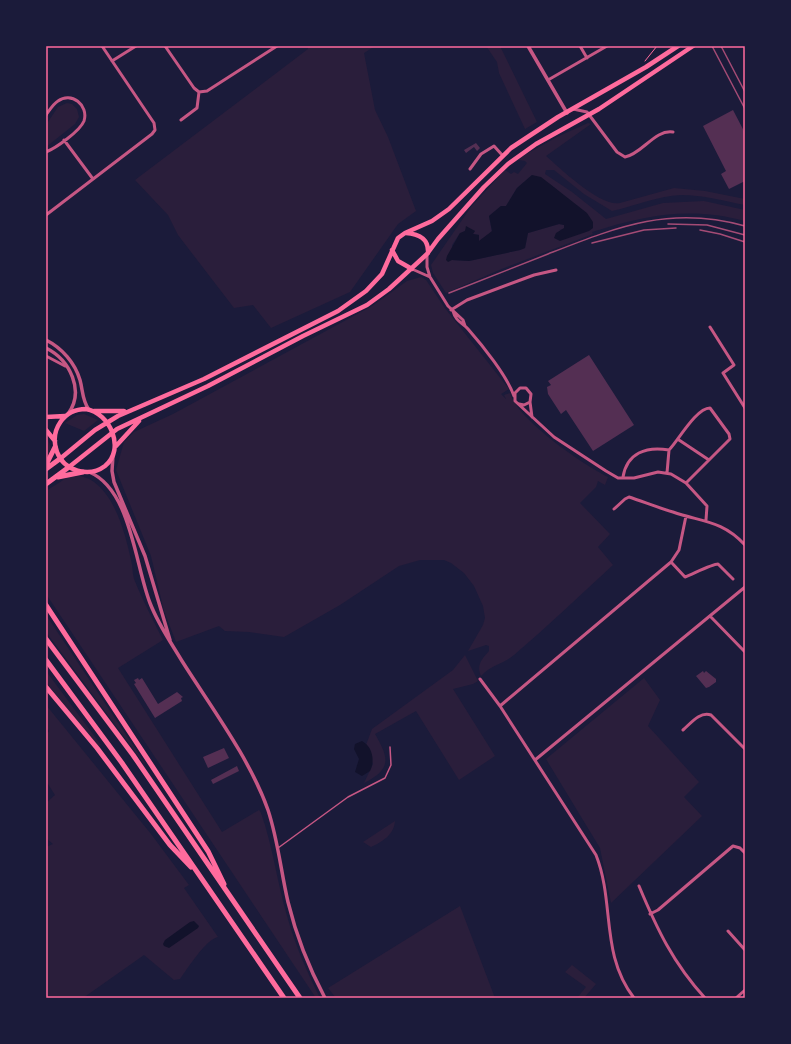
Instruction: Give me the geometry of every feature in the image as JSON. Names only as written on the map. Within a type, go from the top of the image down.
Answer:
[{"type":"highway","points":[[46,465],[55,445]]},
{"type":"highway","points":[[46,469],[61,458]]},
{"type":"highway","points":[[47,484],[69,466]]},
{"type":"highway","points":[[57,477],[86,472]]},
{"type":"highway","points":[[46,604],[208,851],[233,901]]},
{"type":"highway","points":[[46,639],[133,755],[300,998]]},
{"type":"highway","points":[[46,660],[122,763],[284,998]]},
{"type":"highway","points":[[46,687],[97,748],[170,845],[202,880]]},
{"type":"main road","points":[[61,458],[106,423],[133,409],[204,380],[354,302],[372,286],[382,274],[398,238],[405,233],[421,227],[449,209],[503,156],[524,138],[646,67],[678,46]]},
{"type":"main road","points":[[69,466],[112,432],[208,386],[303,336],[367,305],[389,289],[427,254],[438,239],[484,187],[508,164],[536,144],[590,115],[693,46]]},
{"type":"main road","points":[[405,233],[423,238],[427,245],[427,254]]},
{"type":"main road","points":[[392,250],[398,261],[412,269]]},
{"type":"main road","points":[[55,445],[57,428],[67,415],[76,410],[114,412],[133,409]]},
{"type":"main road","points":[[46,430],[61,458],[69,466],[86,472],[105,466],[113,455],[116,441],[102,417],[91,410]]},
{"type":"main road","points":[[46,417],[67,415]]},
{"type":"main road","points":[[116,446],[143,417]]},
{"type":"street","points":[[46,215],[152,134],[155,130],[154,123],[102,46]]},
{"type":"street","points":[[112,61],[136,46]]},
{"type":"street","points":[[165,46],[194,88],[199,92],[207,91],[275,47]]},
{"type":"street","points":[[528,46],[567,112]]},
{"type":"street","points":[[580,46],[587,58]]},
{"type":"street","points":[[548,80],[607,46]]},
{"type":"street","points":[[181,120],[197,108],[199,92]]},
{"type":"street","points":[[46,115],[55,103],[64,98],[74,99],[83,107],[85,116],[82,124],[64,140],[46,152]]},
{"type":"street","points":[[573,109],[586,111],[618,152],[625,158],[633,155],[662,134],[668,131],[673,132]]},
{"type":"street","points":[[64,140],[93,179]]},
{"type":"street","points":[[470,169],[481,154],[494,146],[503,156]]},
{"type":"street","points":[[427,254],[427,267],[430,277],[459,324],[465,326]]},
{"type":"street","points":[[412,269],[430,277]]},
{"type":"street","points":[[452,311],[467,300],[534,275],[556,270]]},
{"type":"street","points":[[452,311],[459,314],[465,326],[508,382],[518,390]]},
{"type":"street","points":[[710,327],[734,365],[723,373],[745,408]]},
{"type":"street","points":[[46,340],[64,352],[74,366],[80,380],[84,401],[91,410]]},
{"type":"street","points":[[46,348],[55,354],[67,366],[74,382],[76,396],[74,405],[67,415]]},
{"type":"street","points":[[46,356],[67,366]]},
{"type":"street","points":[[508,382],[515,401],[532,417],[554,437],[606,472],[618,478],[634,478],[648,473],[669,474],[686,483],[707,506],[706,520]]},
{"type":"street","points":[[514,396],[518,390],[523,388],[530,391],[532,396],[530,402],[532,417]]},
{"type":"street","points":[[519,404],[524,405],[530,402]]},
{"type":"street","points":[[669,474],[669,450],[679,440],[685,427],[703,411],[710,408],[729,434],[730,439],[686,483]]},
{"type":"street","points":[[679,440],[709,460]]},
{"type":"street","points":[[623,477],[625,465],[636,454],[658,448],[669,450]]},
{"type":"street","points":[[113,455],[112,472],[114,482],[145,556],[171,643]]},
{"type":"street","points":[[86,472],[104,480],[115,496],[135,549],[149,601],[166,637],[254,780],[268,811],[278,848],[293,919],[310,967],[325,998]]},
{"type":"street","points":[[614,509],[629,497],[686,516],[706,520],[734,535],[745,545]]},
{"type":"street","points":[[500,706],[672,562],[679,550],[686,516]]},
{"type":"street","points":[[672,562],[685,577],[718,564],[733,579]]},
{"type":"street","points":[[535,760],[745,587]]},
{"type":"street","points":[[710,616],[745,652]]},
{"type":"street","points":[[480,679],[500,706],[596,855],[603,878],[613,958],[621,979],[634,998]]},
{"type":"street","points":[[683,730],[701,715],[706,713],[711,715],[745,749]]},
{"type":"street","points":[[650,914],[658,910],[733,846],[740,848],[745,853]]},
{"type":"street","points":[[639,886],[650,914],[679,967],[705,998]]},
{"type":"street","points":[[728,931],[745,950]]},
{"type":"street","points":[[736,998],[745,990]]},
{"type":"lane","points":[[278,848],[348,797],[385,778],[392,765],[390,747]]},
{"type":"path","points":[[646,67],[646,61],[657,46]]},
{"type":"shaded area","points":[[308,46],[375,46],[364,53],[375,110],[388,137],[416,211],[398,224],[350,292],[271,328],[253,305],[234,308],[178,235],[168,215],[135,180],[308,49]]},
{"type":"shaded area","points":[[486,46],[500,46],[537,122],[525,129],[499,73],[497,62]]},
{"type":"shaded area","points":[[67,103],[72,104],[77,109],[79,117],[75,124],[46,147],[46,125],[58,107]]},
{"type":"shaded area","points":[[588,123],[591,124],[546,156],[581,186],[602,199],[612,203],[620,203],[674,188],[705,191],[745,199],[745,205],[713,198],[681,195],[655,199],[612,211],[584,194],[554,170],[546,170],[545,174],[572,192],[606,219],[663,203],[704,201],[745,210],[745,221],[725,216],[687,213],[668,214],[630,221],[592,232],[593,234],[504,268],[446,293],[433,273],[431,265],[471,207],[505,170],[511,174],[514,172],[518,174],[527,163],[519,160],[521,157],[557,137]],"holes":[[[532,175],[550,184],[563,195],[589,231],[559,230],[564,229],[564,225],[559,224],[528,233],[525,248],[520,250],[469,261],[452,260],[452,245],[460,233],[461,234],[468,228],[475,231],[473,234],[479,235],[479,241],[492,232],[489,216],[501,206],[506,206],[517,188]]]},
{"type":"shaded area","points":[[532,175],[541,177],[587,213],[593,222],[593,228],[589,231],[560,241],[554,238],[556,233],[564,228],[564,225],[559,224],[528,233],[525,248],[520,250],[469,261],[452,260],[448,262],[446,260],[447,256],[460,233],[465,231],[466,226],[475,231],[473,234],[479,235],[479,241],[492,231],[489,216],[501,206],[506,206],[517,188]]},
{"type":"shaded area","points":[[421,277],[426,280],[444,307],[509,389],[501,394],[506,399],[504,395],[510,393],[515,404],[525,416],[552,440],[583,462],[608,477],[605,485],[598,481],[596,487],[580,503],[610,534],[598,547],[613,565],[514,655],[506,661],[489,669],[481,676],[479,665],[489,651],[489,646],[486,645],[468,651],[483,625],[485,618],[483,606],[474,586],[464,573],[451,563],[444,560],[420,560],[399,566],[340,605],[284,637],[249,632],[225,631],[219,626],[176,642],[164,611],[151,556],[116,470],[124,442],[134,432],[173,414],[372,306],[407,281]]},
{"type":"shaded area","points":[[84,414],[98,420],[84,431],[65,423],[77,415]]},
{"type":"shaded area","points":[[46,434],[51,448],[46,460]]},
{"type":"shaded area","points":[[80,476],[91,480],[101,488],[109,498],[121,523],[132,562],[134,579],[163,640],[118,668],[222,832],[259,810],[261,813],[269,839],[290,927],[310,978],[320,998],[316,998],[46,594],[46,491],[68,477]]},
{"type":"shaded area","points":[[46,615],[145,763],[144,764],[46,632]]},
{"type":"shaded area","points":[[465,655],[478,681],[473,684],[453,689],[495,756],[459,780],[416,711],[375,734],[383,750],[385,762],[380,773],[364,783],[373,764],[366,745],[372,729],[453,670]]},
{"type":"shaded area","points":[[46,671],[101,745],[98,747],[46,682]]},
{"type":"shaded area","points":[[644,678],[660,700],[648,726],[699,782],[684,797],[702,816],[611,903],[600,848],[546,759]]},
{"type":"shaded area","points":[[46,705],[151,834],[189,885],[184,888],[218,937],[213,939],[203,948],[180,979],[174,980],[144,955],[83,998],[46,998],[46,847],[53,844],[46,838],[46,803],[55,795],[46,781],[46,735],[49,731],[46,727]]},
{"type":"shaded area","points":[[362,741],[371,750],[373,759],[370,771],[362,776],[355,772],[359,759],[354,749],[355,744]]},
{"type":"shaded area","points":[[395,821],[390,834],[379,843],[371,847],[363,842]]},
{"type":"shaded area","points":[[460,906],[495,998],[336,998],[328,988]]},
{"type":"shaded area","points":[[194,921],[199,926],[198,928],[169,948],[164,946],[163,944],[165,940],[190,922]]},
{"type":"shaded area","points":[[572,965],[596,984],[584,998],[577,998],[586,987],[565,972]]},
{"type":"building","points":[[733,110],[745,133],[745,181],[729,189],[721,174],[726,171],[703,126]]},
{"type":"building","points":[[476,143],[480,148],[477,151],[474,147],[466,153],[464,150]]},
{"type":"building","points":[[589,355],[634,425],[593,451],[566,410],[561,414],[548,394],[547,387],[551,385],[548,381]]},
{"type":"building","points":[[703,671],[704,673],[706,671],[716,679],[716,682],[706,688],[696,676]]},
{"type":"building","points":[[138,678],[139,680],[142,678],[158,704],[177,692],[183,697],[181,698],[182,701],[155,718],[134,684],[136,683],[134,680]]},
{"type":"building","points":[[224,748],[229,758],[208,768],[203,757]]},
{"type":"building","points":[[237,766],[239,771],[213,784],[211,780]]},
{"type":"railway","points":[[712,46],[745,109]]},
{"type":"railway","points":[[721,46],[745,92]]},
{"type":"railway","points":[[449,293],[597,235],[644,222],[692,218],[718,220],[745,226]]},
{"type":"railway","points":[[668,224],[707,225],[745,235]]},
{"type":"railway","points":[[592,243],[644,230],[676,228]]},
{"type":"railway","points":[[700,230],[720,234],[745,242]]}]
